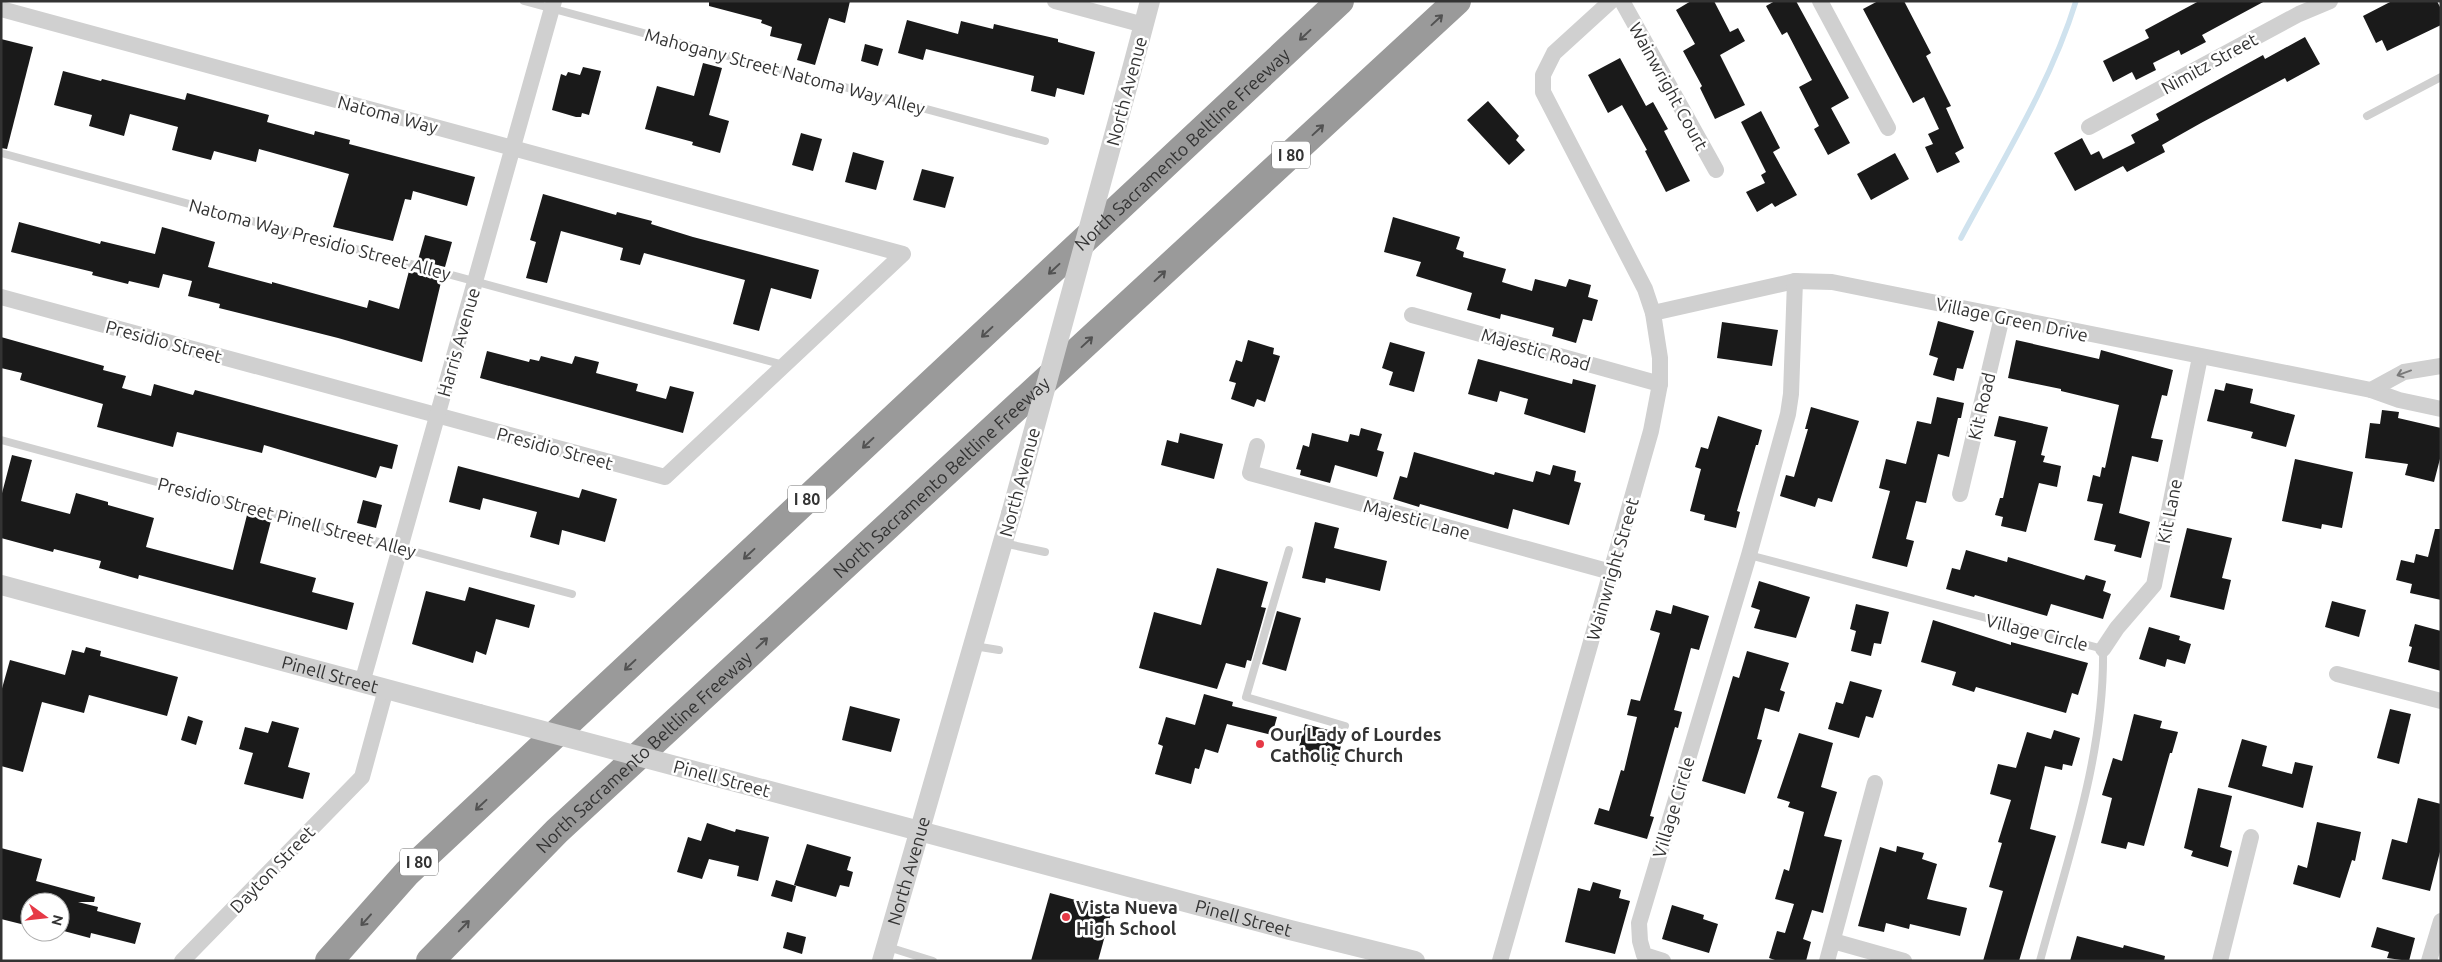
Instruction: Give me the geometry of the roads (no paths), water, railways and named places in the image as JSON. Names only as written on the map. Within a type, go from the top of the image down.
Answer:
[{"type":"highway","name":"North Sacramento Beltline Freeway","points":[[329,961],[407,873],[1340,1]]},
{"type":"highway","name":"North Sacramento Beltline Freeway","points":[[430,961],[563,826],[1457,1]]},
{"type":"street","points":[[1055,1],[1144,25]]},
{"type":"street","name":"North Avenue","points":[[884,954],[1003,543],[1150,1]]},
{"type":"street","name":"Wainwright Street","points":[[1500,961],[1651,431],[1660,384],[1660,358],[1653,313],[1645,289],[1543,92],[1543,75],[1554,52],[1611,1]]},
{"type":"street","name":"Wainwright Court","points":[[1622,1],[1716,170]]},
{"type":"street","points":[[1820,1],[1888,128]]},
{"type":"street","name":"Nimitz Street","points":[[2089,128],[2322,3]]},
{"type":"street","name":"Harris Avenue","points":[[362,683],[553,5]]},
{"type":"street","name":"Natoma Way","points":[[1,9],[774,219]]},
{"type":"street","name":"Presidio Street","points":[[1,297],[665,477],[903,254],[774,219]]},
{"type":"street","name":"Village Green Drive","points":[[1653,313],[1795,281],[1832,282],[2200,358],[2371,390],[2399,400],[2441,409]]},
{"type":"street","name":"Village Circle","points":[[1663,961],[1644,956],[1640,941],[1639,923],[1749,555],[1788,414],[1791,394],[1795,281]]},
{"type":"street","name":"Majestic Road","points":[[1412,315],[1660,384]]},
{"type":"street","name":"Kit Road","points":[[1960,494],[2002,317]]},
{"type":"street","name":"Kit Lane","points":[[2103,649],[2117,628],[2154,584],[2200,358]]},
{"type":"street","points":[[2371,390],[2404,372],[2441,366]]},
{"type":"street","name":"Majestic Lane","points":[[1257,446],[1250,473],[1611,572]]},
{"type":"street","name":"Pinell Street","points":[[1,584],[478,714],[920,830],[1281,928],[1415,961]]},
{"type":"street","points":[[2337,674],[2441,701]]},
{"type":"street","name":"Dayton Street","points":[[182,961],[362,777],[386,689]]},
{"type":"street","points":[[1827,961],[1875,783]]},
{"type":"street","points":[[2220,961],[2251,837]]},
{"type":"street","points":[[2429,961],[2441,921]]},
{"type":"street","points":[[1833,941],[1904,961]]},
{"type":"lane","name":"Mahogany Street Natoma Way Alley","points":[[524,1],[553,5],[1045,141]]},
{"type":"lane","points":[[2366,116],[2441,77]]},
{"type":"lane","name":"Natoma Way Presidio Street Alley","points":[[1,153],[784,365]]},
{"type":"lane","name":"Presidio Street Pinell Street Alley","points":[[1,440],[572,594]]},
{"type":"lane","points":[[1003,543],[1045,552]]},
{"type":"lane","points":[[1289,550],[1246,697],[1345,726]]},
{"type":"lane","name":"Village Circle","points":[[1749,555],[2103,649],[2102,695],[2089,779],[2040,961]]},
{"type":"lane","points":[[973,646],[999,650]]},
{"type":"lane","points":[[884,954],[933,961]]},
{"type":"waterway","points":[[1961,238],[2039,93],[2053,63],[2076,1]]},
{"type":"place","name":"Our Lady of Lourdes Catholic Church","points":[[1260,744]]},
{"type":"place","name":"Vista Nueva High School","points":[[1066,917]]}]
